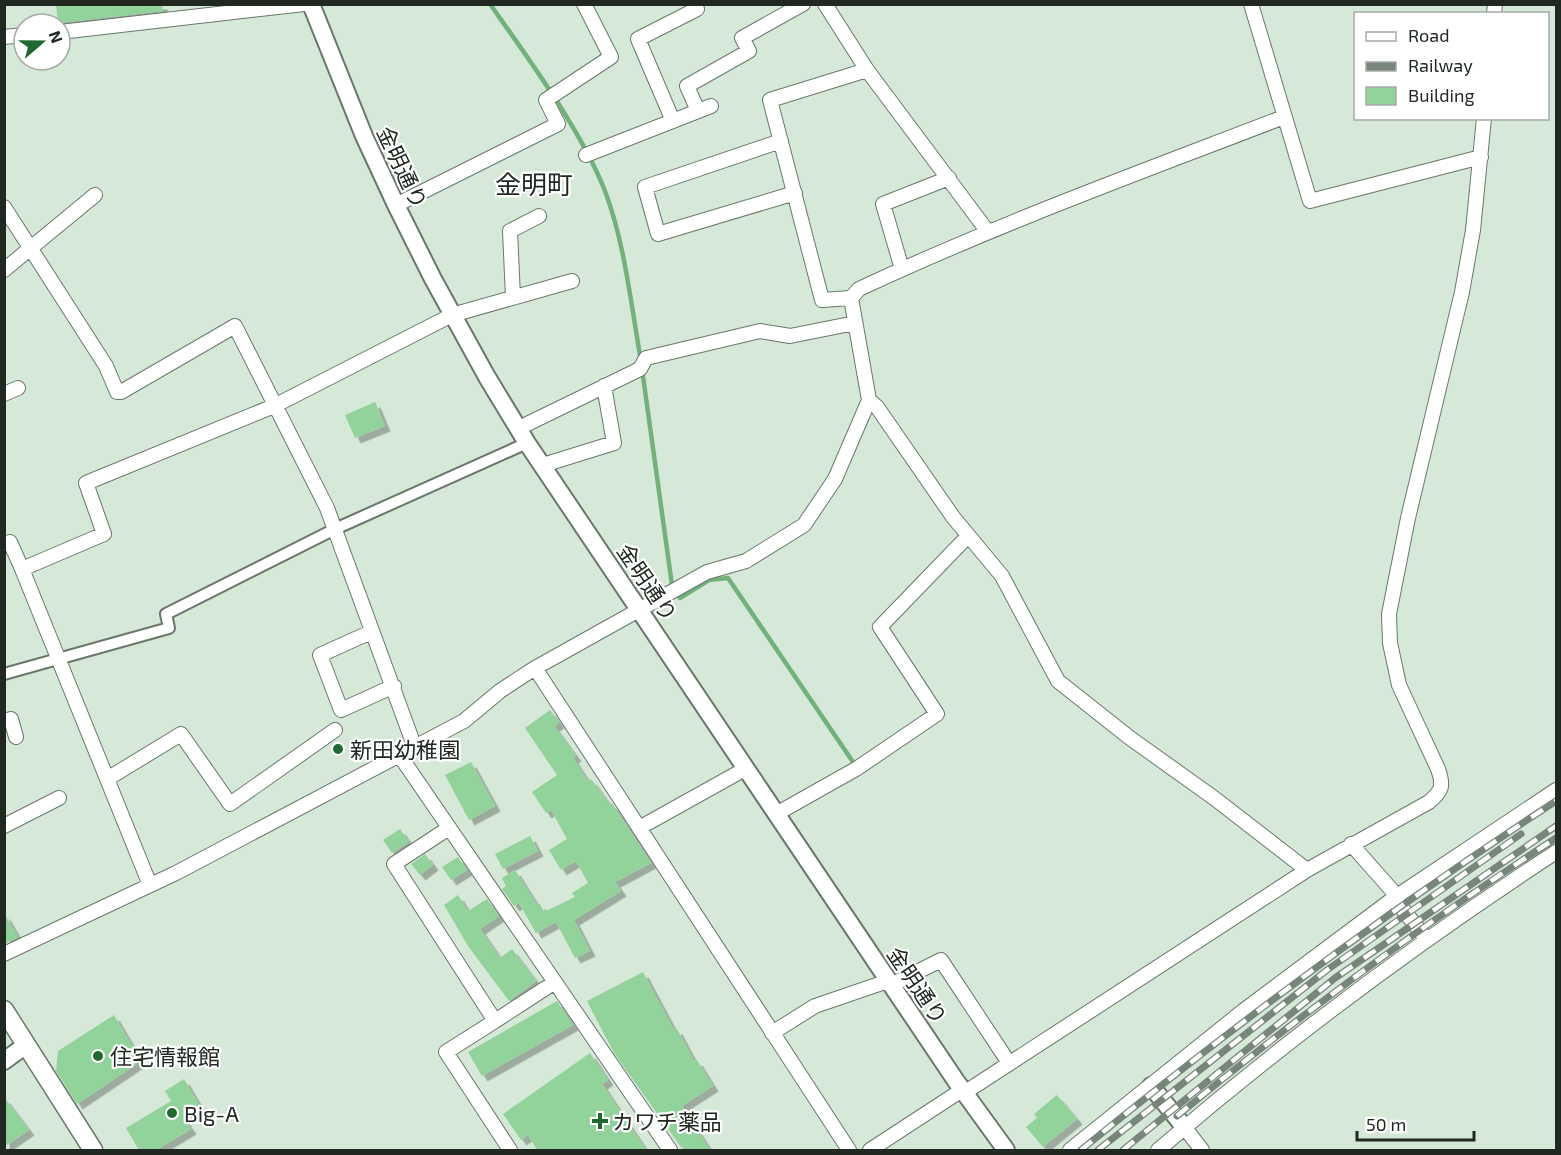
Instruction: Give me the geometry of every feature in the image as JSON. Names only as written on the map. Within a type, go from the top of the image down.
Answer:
[{"type":"main road","points":[[4,1010],[93,1150]]},
{"type":"street","points":[[72,31],[304,4]]},
{"type":"street","name":"金明通り","points":[[311,4],[364,136],[396,205],[452,315],[523,436],[963,1092],[1006,1150]]},
{"type":"street","points":[[396,205],[558,124],[546,100],[611,57],[584,4]]},
{"type":"street","points":[[673,121],[638,39],[697,9],[695,4]]},
{"type":"street","points":[[586,155],[705,109],[687,86],[748,51],[742,38],[803,4]]},
{"type":"street","points":[[825,4],[867,70],[988,232]]},
{"type":"street","points":[[1251,4],[1310,201],[1481,157]]},
{"type":"street","points":[[867,70],[771,100],[822,300],[851,298],[859,289],[902,268],[988,232],[1108,183],[1284,117]]},
{"type":"street","points":[[870,1150],[1010,1063],[1306,870],[1429,802],[1441,792],[1443,783],[1399,685],[1390,643],[1389,615],[1406,527],[1462,292],[1485,120]]},
{"type":"street","points":[[781,141],[645,187],[658,234],[795,194]]},
{"type":"street","points":[[902,268],[883,204],[949,178]]},
{"type":"street","points":[[4,270],[95,195]]},
{"type":"street","points":[[4,207],[106,366],[117,392],[121,393],[235,326],[324,501],[415,747]]},
{"type":"street","points":[[513,297],[510,231],[539,216]]},
{"type":"street","points":[[22,569],[104,534],[86,483],[274,406],[452,315],[572,280]]},
{"type":"street","points":[[4,954],[150,885],[400,756],[465,721],[500,691],[535,668],[707,572],[746,561],[804,525],[835,479],[869,400],[851,298]]},
{"type":"street","points":[[4,674],[169,628],[166,614],[523,436],[604,386],[640,369],[646,358],[759,331],[790,336],[855,323]]},
{"type":"street","points":[[543,465],[614,443],[604,386]]},
{"type":"street","points":[[4,394],[18,388]]},
{"type":"street","points":[[869,400],[877,406],[915,458],[968,536],[1002,576],[1058,681],[1306,870]]},
{"type":"street","points":[[776,814],[856,769],[937,714],[880,627],[968,536]]},
{"type":"street","points":[[4,544],[10,542],[22,569],[150,885]]},
{"type":"street","points":[[371,632],[320,655],[341,710],[394,686]]},
{"type":"street","points":[[535,668],[849,1150]]},
{"type":"street","points":[[4,721],[11,719],[16,737]]},
{"type":"street","points":[[107,779],[181,734],[230,804],[335,730]]},
{"type":"street","points":[[400,756],[670,1150]]},
{"type":"street","points":[[639,828],[745,769]]},
{"type":"street","points":[[1070,1150],[1243,1011],[1396,897],[1557,790]]},
{"type":"street","points":[[4,826],[60,798]]},
{"type":"street","points":[[449,828],[394,864],[495,1021]]},
{"type":"street","points":[[1351,844],[1396,897],[1427,940]]},
{"type":"street","points":[[1158,1150],[1317,1022],[1427,940],[1557,852]]},
{"type":"street","points":[[772,1033],[815,1006],[890,983],[941,960],[1010,1063]]},
{"type":"street","points":[[510,1150],[446,1052],[555,982]]},
{"type":"street","points":[[4,1061],[26,1045]]},
{"type":"street","points":[[1151,1086],[1202,1150]]},
{"type":"building","points":[[56,4],[162,4],[163,11],[72,21],[72,12],[57,12]]},
{"type":"building","points":[[375,402],[385,426],[355,438],[345,415]]},
{"type":"building","points":[[550,710],[559,723],[554,726],[576,756],[573,758],[588,781],[591,779],[610,805],[612,803],[651,863],[615,882],[621,891],[574,920],[590,951],[575,958],[556,922],[536,933],[519,903],[514,906],[502,889],[506,886],[502,878],[515,870],[544,912],[575,897],[572,893],[588,883],[576,861],[561,870],[549,850],[567,839],[551,810],[546,813],[532,792],[557,775],[525,728]]},
{"type":"building","points":[[471,762],[495,806],[469,820],[445,775]]},
{"type":"building","points":[[400,829],[409,842],[392,853],[383,840]]},
{"type":"building","points":[[530,836],[538,851],[503,869],[495,854]]},
{"type":"building","points":[[425,854],[433,865],[420,875],[411,864]]},
{"type":"building","points":[[458,857],[467,870],[451,880],[442,867]]},
{"type":"building","points":[[458,895],[468,911],[487,899],[499,916],[480,929],[500,958],[512,949],[536,981],[509,1001],[468,946],[444,905]]},
{"type":"building","points":[[4,913],[18,937],[4,944]]},
{"type":"building","points":[[643,972],[674,1030],[677,1029],[694,1061],[697,1060],[713,1086],[682,1106],[710,1150],[687,1150],[684,1146],[681,1147],[614,1053],[587,1001]]},
{"type":"building","points":[[557,1001],[573,1025],[482,1076],[468,1052]]},
{"type":"building","name":"住宅情報館","points":[[114,1015],[141,1061],[77,1104],[56,1071],[58,1051]]},
{"type":"building","points":[[590,1053],[608,1080],[602,1084],[646,1150],[537,1150],[528,1135],[521,1140],[503,1114]]},
{"type":"building","name":"Big-A","points":[[184,1079],[201,1108],[184,1118],[191,1129],[156,1150],[139,1150],[126,1128],[171,1101],[165,1091]]},
{"type":"building","points":[[1057,1095],[1077,1119],[1043,1147],[1026,1127],[1037,1118],[1034,1114]]},
{"type":"building","points":[[4,1097],[29,1130],[4,1147]]},
{"type":"waterway","points":[[490,4],[568,119],[605,191],[623,253],[641,361]]},
{"type":"waterway","points":[[642,369],[672,585],[680,598],[709,580],[728,578],[853,762]]},
{"type":"railway","points":[[1081,1150],[1196,1058],[1314,969],[1434,883],[1556,801]]},
{"type":"railway","points":[[1123,1150],[1335,978],[1556,826]]},
{"type":"railway","points":[[1098,1150],[1327,970],[1521,834]]},
{"type":"railway","points":[[1177,1116],[1363,971],[1556,838]]},
{"type":"place","name":"新田幼稚園","points":[[338,749]]},
{"type":"place","name":"住宅情報館","points":[[98,1056]]},
{"type":"place","name":"Big-A","points":[[172,1113]]},
{"type":"place","name":"カワチ薬品","points":[[600,1121]]},
{"type":"district","name":"金明町","points":[[534,183]]}]
